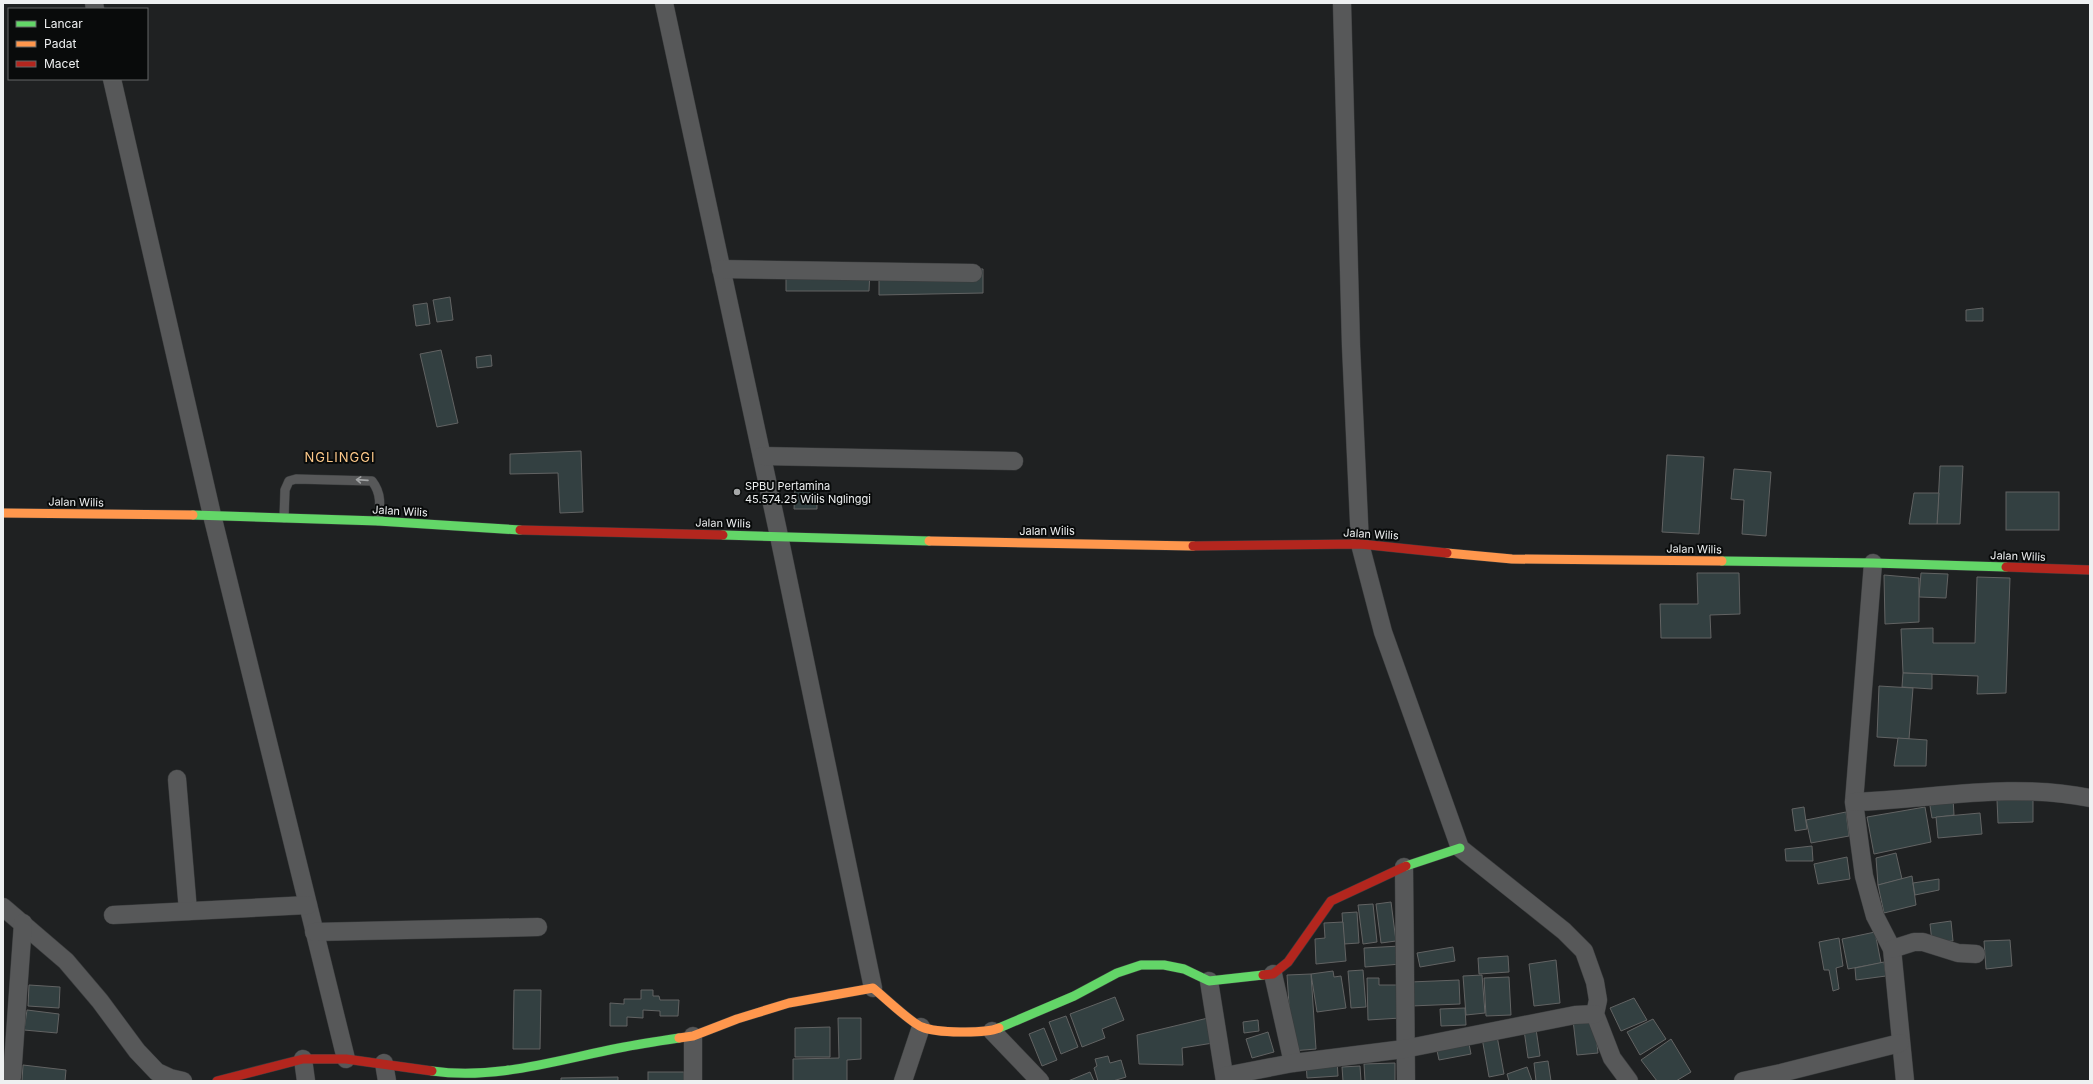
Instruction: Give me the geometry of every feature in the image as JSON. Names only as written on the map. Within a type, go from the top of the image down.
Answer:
[{"type":"main road","name":"Jalan Wilis","points":[[3,513],[212,515],[378,521],[544,532],[779,536],[984,543],[1211,546],[1360,544],[1512,559],[1873,563],[2090,570]]},
{"type":"main road","points":[[217,1081],[303,1059],[346,1059],[384,1063],[453,1074],[500,1072],[536,1067],[619,1048],[693,1036],[737,1019],[789,1003],[873,988],[921,1027],[958,1032],[992,1031],[1074,996],[1117,973],[1141,965],[1164,965],[1184,969],[1209,981],[1273,974],[1288,962],[1331,901],[1404,867],[1460,848]]},
{"type":"street","points":[[664,3],[779,536],[873,988]]},
{"type":"street","points":[[1342,3],[1351,346],[1360,544],[1383,632],[1460,848],[1564,931],[1584,951],[1595,982],[1598,1000],[1595,1014],[1612,1058],[1629,1081]]},
{"type":"street","points":[[112,80],[212,515],[346,1059]]},
{"type":"street","points":[[721,269],[973,274]]},
{"type":"street","points":[[762,456],[1014,461]]},
{"type":"street","points":[[1873,563],[1854,802],[1864,876],[1875,916],[1892,949],[1900,1043],[1905,1081]]},
{"type":"street","points":[[178,779],[188,911]]},
{"type":"street","points":[[1854,802],[1997,790],[2036,791],[2090,798]]},
{"type":"street","points":[[1404,867],[1404,1049],[1406,1081]]},
{"type":"street","points":[[113,916],[308,905]]},
{"type":"street","points":[[3,907],[66,961],[100,1001],[137,1051],[157,1072],[170,1078],[183,1081]]},
{"type":"street","points":[[9,1078],[23,923]]},
{"type":"street","points":[[314,932],[538,927]]},
{"type":"street","points":[[1892,949],[1914,942],[1923,942],[1958,953],[1976,954]]},
{"type":"street","points":[[1273,974],[1293,1063]]},
{"type":"street","points":[[1209,981],[1225,1078],[1293,1063],[1404,1049],[1575,1015],[1595,1014]]},
{"type":"street","points":[[903,1081],[921,1027]]},
{"type":"street","points":[[992,1031],[1040,1081]]},
{"type":"street","points":[[693,1036],[693,1081]]},
{"type":"street","points":[[1743,1081],[1781,1074],[1900,1043]]},
{"type":"street","points":[[303,1059],[306,1081]]},
{"type":"street","points":[[384,1063],[387,1081]]},
{"type":"lane","points":[[284,518],[285,490],[289,481],[296,479],[351,479],[372,481],[378,490],[380,501],[378,521]]},
{"type":"building","points":[[983,269],[983,293],[879,295],[879,270]]},
{"type":"building","points":[[870,270],[869,291],[786,291],[786,271]]},
{"type":"building","points":[[450,297],[453,320],[437,322],[433,300]]},
{"type":"building","points":[[427,303],[430,324],[416,326],[413,305]]},
{"type":"building","points":[[1983,308],[1983,321],[1966,321],[1966,310]]},
{"type":"building","points":[[441,350],[458,423],[437,427],[420,354]]},
{"type":"building","points":[[491,355],[492,366],[477,368],[476,357]]},
{"type":"building","points":[[581,451],[583,512],[560,513],[558,473],[510,474],[510,454]]},
{"type":"building","points":[[1667,455],[1704,457],[1699,534],[1662,532]]},
{"type":"building","points":[[1940,466],[1963,466],[1960,524],[1937,524]]},
{"type":"building","points":[[1734,469],[1771,472],[1766,536],[1742,534],[1744,500],[1731,499]]},
{"type":"building","points":[[795,487],[817,488],[817,509],[794,509]]},
{"type":"building","points":[[2006,492],[2059,492],[2059,530],[2006,530]]},
{"type":"building","points":[[1914,493],[1939,493],[1937,524],[1909,524]]},
{"type":"building","points":[[1697,573],[1739,573],[1740,614],[1710,615],[1711,638],[1661,638],[1660,604],[1698,604]]},
{"type":"building","points":[[1921,573],[1948,574],[1946,598],[1919,597]]},
{"type":"building","points":[[1884,575],[1919,578],[1919,622],[1885,624]]},
{"type":"building","points":[[1977,577],[2010,578],[2006,693],[1977,694],[1978,676],[1903,673],[1901,629],[1933,628],[1933,643],[1975,643]]},
{"type":"building","points":[[1903,673],[1932,674],[1932,689],[1902,687]]},
{"type":"building","points":[[1879,686],[1913,688],[1909,739],[1877,737]]},
{"type":"building","points":[[1898,738],[1927,740],[1926,766],[1894,766]]},
{"type":"building","points":[[1953,798],[1954,815],[1932,818],[1929,800]]},
{"type":"building","points":[[1997,800],[2033,800],[2033,822],[1998,823]]},
{"type":"building","points":[[1804,807],[1807,829],[1795,831],[1792,809]]},
{"type":"building","points":[[1925,807],[1931,842],[1874,854],[1867,817]]},
{"type":"building","points":[[1846,812],[1849,836],[1811,843],[1806,820]]},
{"type":"building","points":[[1980,813],[1982,834],[1938,838],[1936,817]]},
{"type":"building","points":[[1812,846],[1813,861],[1786,861],[1785,849]]},
{"type":"building","points":[[1896,853],[1902,879],[1878,885],[1876,858]]},
{"type":"building","points":[[1847,857],[1850,879],[1818,884],[1814,864]]},
{"type":"building","points":[[1912,876],[1916,905],[1884,913],[1878,885]]},
{"type":"building","points":[[1939,879],[1939,890],[1915,895],[1913,883]]},
{"type":"building","points":[[1391,902],[1396,941],[1381,943],[1376,904]]},
{"type":"building","points":[[1373,904],[1377,942],[1363,944],[1358,905]]},
{"type":"building","points":[[1357,912],[1359,943],[1344,944],[1342,913]]},
{"type":"building","points":[[1951,921],[1953,941],[1932,942],[1930,924]]},
{"type":"building","points":[[1343,922],[1346,961],[1316,964],[1315,939],[1325,938],[1324,923]]},
{"type":"building","points":[[1875,932],[1881,963],[1848,969],[1842,939]]},
{"type":"building","points":[[1839,938],[1843,966],[1836,968],[1839,989],[1833,991],[1829,970],[1824,970],[1819,942]]},
{"type":"building","points":[[2010,940],[2012,966],[1986,969],[1984,941]]},
{"type":"building","points":[[1400,946],[1401,964],[1365,967],[1364,948]]},
{"type":"building","points":[[1453,947],[1455,961],[1420,967],[1417,953]]},
{"type":"building","points":[[1508,956],[1509,972],[1479,974],[1478,958]]},
{"type":"building","points":[[1556,960],[1560,1003],[1534,1006],[1529,964]]},
{"type":"building","points":[[1884,962],[1886,976],[1856,980],[1855,968]]},
{"type":"building","points":[[1363,970],[1366,1007],[1351,1008],[1348,971]]},
{"type":"building","points":[[1333,971],[1334,977],[1341,976],[1346,1008],[1317,1012],[1311,974]]},
{"type":"building","points":[[1311,974],[1316,1049],[1292,1051],[1287,975]]},
{"type":"building","points":[[1482,975],[1485,1013],[1466,1015],[1463,976]]},
{"type":"building","points":[[1509,977],[1511,1015],[1486,1016],[1484,978]]},
{"type":"building","points":[[1367,978],[1379,978],[1379,985],[1400,985],[1401,1018],[1368,1020]]},
{"type":"building","points":[[1459,980],[1460,1004],[1411,1006],[1410,982]]},
{"type":"building","points":[[29,985],[60,987],[59,1008],[28,1006]]},
{"type":"building","points":[[514,990],[541,990],[540,1049],[513,1049]]},
{"type":"building","points":[[641,990],[653,990],[653,996],[659,996],[660,1000],[679,1000],[678,1016],[660,1016],[660,1011],[643,1010],[643,1018],[627,1017],[627,1026],[610,1026],[610,1003],[624,1004],[624,999],[641,999]]},
{"type":"building","points":[[1115,997],[1124,1020],[1102,1029],[1105,1038],[1082,1047],[1070,1014]]},
{"type":"building","points":[[1634,998],[1647,1020],[1621,1031],[1610,1008]]},
{"type":"building","points":[[1465,1008],[1466,1025],[1441,1026],[1440,1009]]},
{"type":"building","points":[[27,1010],[59,1014],[57,1033],[24,1030]]},
{"type":"building","points":[[1066,1016],[1078,1047],[1061,1054],[1049,1022]]},
{"type":"building","points":[[1594,1017],[1598,1053],[1577,1055],[1573,1020]]},
{"type":"building","points":[[838,1018],[861,1018],[861,1059],[847,1060],[847,1081],[793,1081],[793,1059],[839,1058]]},
{"type":"building","points":[[1208,1018],[1213,1043],[1182,1048],[1183,1065],[1139,1064],[1137,1035]]},
{"type":"building","points":[[1653,1019],[1666,1039],[1640,1055],[1627,1032]]},
{"type":"building","points":[[1258,1020],[1259,1031],[1244,1033],[1243,1022]]},
{"type":"building","points":[[830,1027],[830,1057],[795,1057],[795,1028]]},
{"type":"building","points":[[1044,1028],[1057,1060],[1042,1066],[1029,1034]]},
{"type":"building","points":[[1536,1029],[1540,1056],[1528,1058],[1524,1030]]},
{"type":"building","points":[[1268,1032],[1274,1052],[1252,1058],[1246,1039]]},
{"type":"building","points":[[1497,1036],[1504,1074],[1489,1077],[1482,1038]]},
{"type":"building","points":[[1468,1039],[1471,1054],[1439,1060],[1436,1046]]},
{"type":"building","points":[[1671,1039],[1691,1072],[1676,1081],[1657,1081],[1641,1060]]},
{"type":"building","points":[[1108,1056],[1110,1063],[1121,1060],[1126,1077],[1113,1081],[1098,1081],[1094,1068],[1097,1066],[1095,1059]]},
{"type":"building","points":[[1337,1060],[1338,1076],[1307,1078],[1306,1062]]},
{"type":"building","points":[[1548,1061],[1551,1081],[1536,1081],[1534,1063]]},
{"type":"building","points":[[1395,1063],[1395,1081],[1365,1081],[1364,1064]]},
{"type":"building","points":[[23,1065],[66,1070],[65,1081],[22,1081]]},
{"type":"building","points":[[1360,1066],[1361,1081],[1343,1081],[1342,1067]]},
{"type":"building","points":[[1527,1067],[1532,1081],[1509,1081],[1507,1074]]},
{"type":"building","points":[[648,1072],[684,1072],[684,1081],[648,1081]]},
{"type":"building","points":[[1090,1072],[1094,1081],[1068,1081]]},
{"type":"building","points":[[618,1077],[618,1081],[561,1081],[561,1078]]},
{"type":"traffic: fast","points":[[193,515],[378,521],[520,530]]},
{"type":"traffic: fast","points":[[723,535],[929,541]]},
{"type":"traffic: fast","points":[[1722,561],[2006,567]]},
{"type":"traffic: fast","points":[[1406,866],[1460,848]]},
{"type":"traffic: fast","points":[[999,1028],[1074,996],[1117,973],[1141,965],[1164,965],[1184,969],[1209,981],[1263,975]]},
{"type":"traffic: fast","points":[[432,1071],[456,1073],[503,1071],[679,1038]]},
{"type":"traffic: slow","points":[[3,513],[193,515]]},
{"type":"traffic: slow","points":[[929,541],[1193,546]]},
{"type":"traffic: slow","points":[[1447,553],[1512,559],[1722,561]]},
{"type":"traffic: slow","points":[[679,1038],[693,1036],[737,1019],[789,1003],[873,988],[917,1025],[922,1027],[938,1031],[960,1032],[983,1031],[999,1028]]},
{"type":"traffic: jam","points":[[520,530],[723,535]]},
{"type":"traffic: jam","points":[[1193,546],[1360,544],[1447,553]]},
{"type":"traffic: jam","points":[[2006,567],[2090,570]]},
{"type":"traffic: jam","points":[[1263,975],[1273,974],[1288,962],[1331,901],[1406,866]]},
{"type":"traffic: jam","points":[[217,1081],[303,1059],[346,1059],[432,1071]]},
{"type":"place","name":"SPBU Pertamina 45.574.25 Wilis Nglinggi","points":[[737,492]]},
{"type":"district","name":"NGLINGGI","points":[[340,457]]}]
